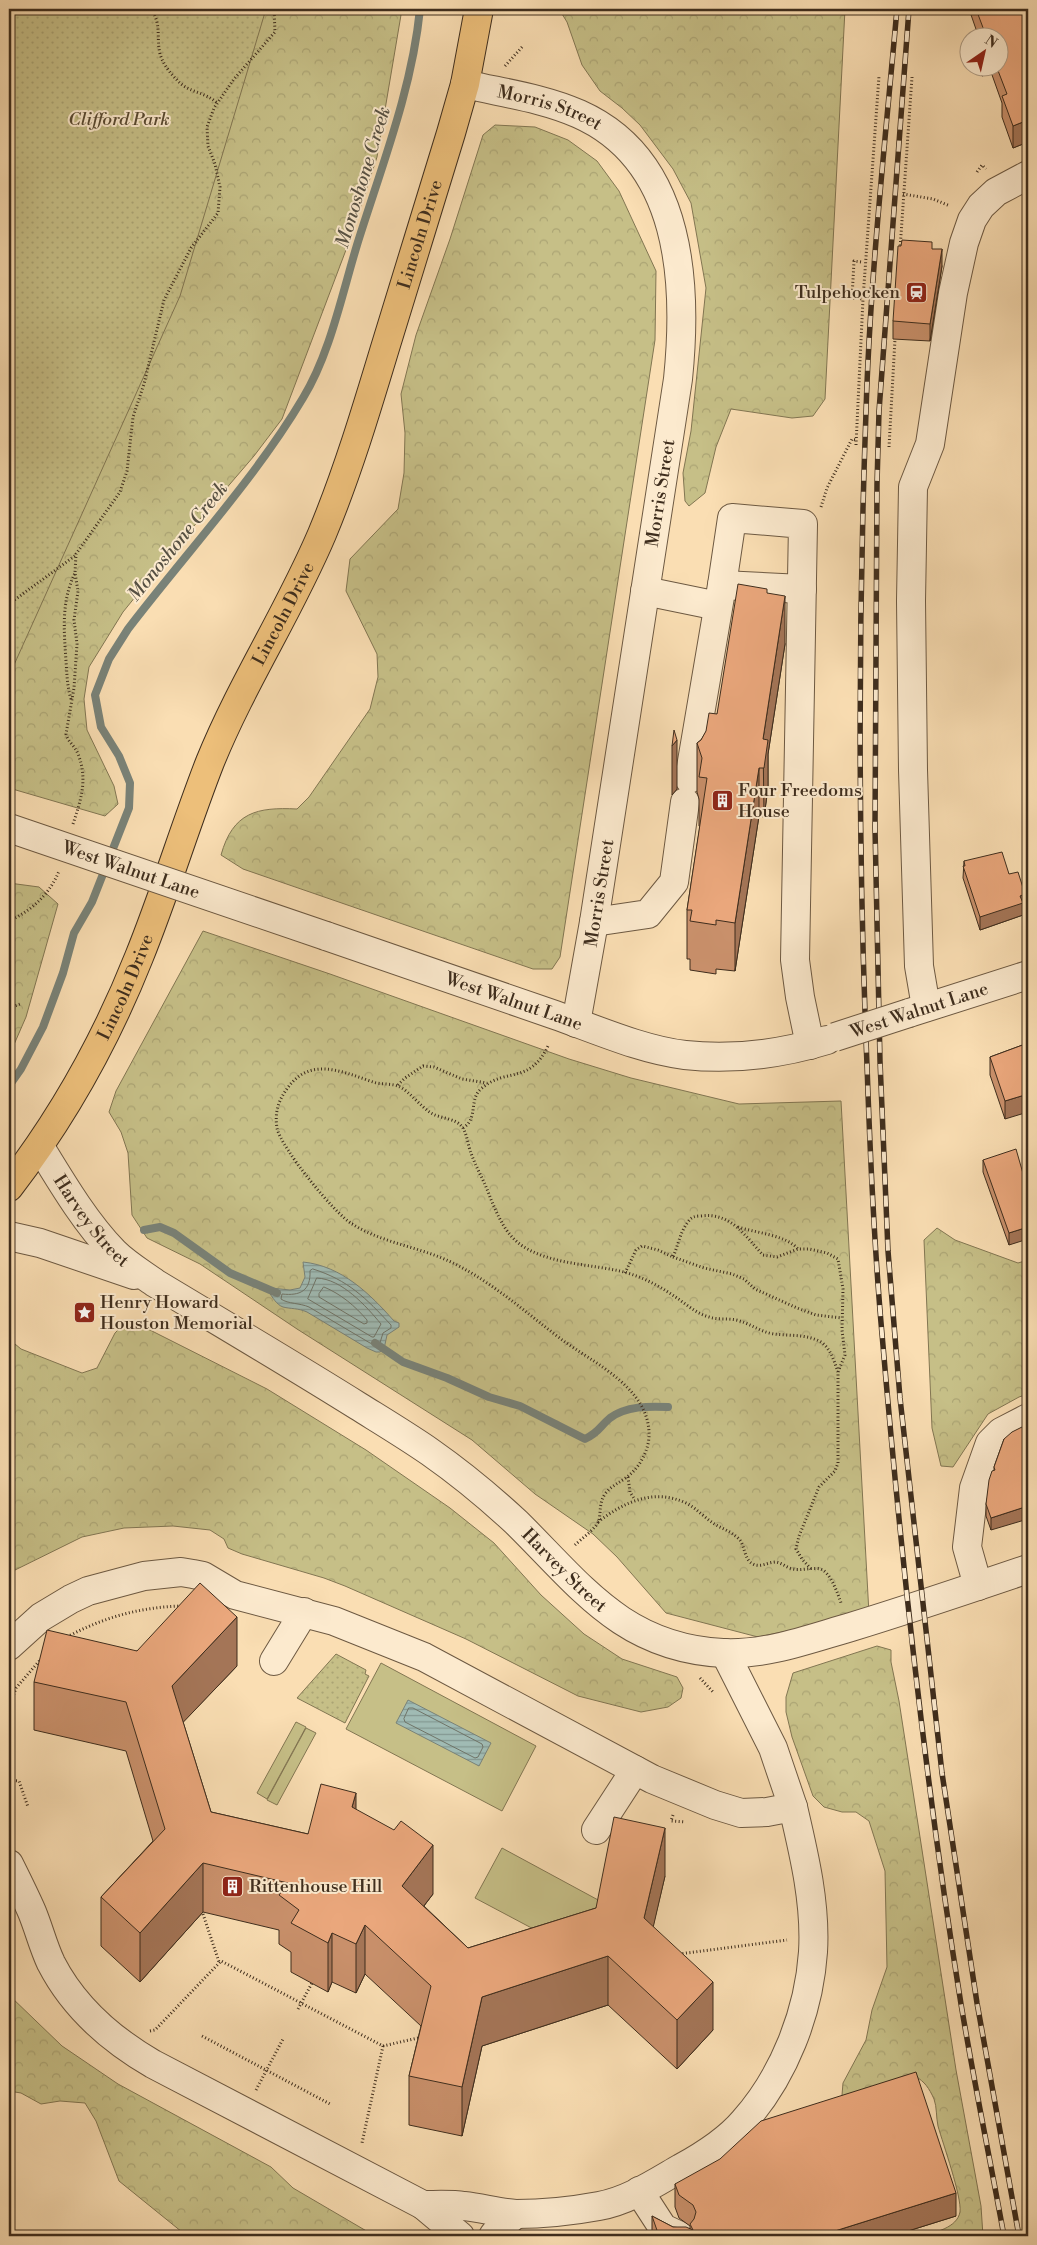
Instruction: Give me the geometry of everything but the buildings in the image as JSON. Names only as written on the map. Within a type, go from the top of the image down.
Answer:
[{"type":"main road","name":"Lincoln Drive","points":[[9,1187],[40,1147],[85,1073],[120,1004],[214,754],[240,697],[300,582],[322,535],[358,438],[465,84],[479,9]]},
{"type":"street","name":"Morris Street","points":[[465,84],[562,107],[599,125],[616,137],[633,154],[648,174],[662,202],[679,260],[683,312],[677,387],[594,922],[576,1023]]},
{"type":"street","points":[[918,1010],[919,966],[913,770],[911,601],[913,487],[930,444],[957,269],[972,220],[981,206],[996,192],[1028,175]]},
{"type":"street","points":[[594,922],[648,914],[674,882],[732,518],[803,524],[795,960],[800,998],[823,1041]]},
{"type":"street","points":[[645,591],[720,595],[802,589]]},
{"type":"street","name":"West Walnut Lane","points":[[9,828],[576,1023],[657,1049],[683,1055],[714,1057],[779,1052],[823,1041],[1028,975]]},
{"type":"street","name":"Harvey Street","points":[[40,1147],[60,1180],[115,1252],[155,1283],[429,1451],[473,1484],[557,1563],[594,1601],[615,1618],[638,1632],[665,1644],[684,1649],[725,1653],[759,1652],[895,1614],[1028,1569]]},
{"type":"street","name":"Harvey Street","points":[[9,1236],[40,1243],[155,1283]]},
{"type":"street","points":[[978,1586],[967,1547],[974,1488],[990,1443],[1001,1432],[1028,1418]]},
{"type":"street","points":[[9,1646],[41,1617],[71,1598],[124,1580],[181,1572],[203,1576],[235,1596],[334,1621],[424,1657],[635,1770],[715,1805],[741,1813],[767,1812],[793,1807]]},
{"type":"street","points":[[274,1662],[304,1612]]},
{"type":"street","points":[[423,2205],[462,2205],[516,2214],[602,2206],[639,2192],[694,2161],[721,2142],[745,2121],[776,2074],[802,2016],[809,1986],[813,1951],[808,1883],[793,1807],[772,1748],[725,1653]]},
{"type":"street","points":[[596,1830],[635,1770]]},
{"type":"street","points":[[9,1864],[33,1914],[52,1964],[79,2005],[112,2038],[162,2068],[423,2205],[460,2236]]},
{"type":"street","points":[[639,2192],[674,2229]]},
{"type":"street","points":[[493,2236],[500,2227],[516,2214]]},
{"type":"path","points":[[151,9],[160,28],[160,52],[171,73],[186,89],[202,92],[217,102]]},
{"type":"path","points":[[9,604],[76,554],[120,492],[127,471],[133,417],[144,384],[164,300],[191,248],[218,213],[220,187],[208,146],[207,127],[217,102],[275,32],[274,9]]},
{"type":"path","points":[[501,70],[523,46]]},
{"type":"path","points":[[856,445],[863,299],[879,76]]},
{"type":"path","points":[[900,255],[912,77]]},
{"type":"path","points":[[904,194],[921,196],[950,206]]},
{"type":"path","points":[[861,262],[854,261],[852,298],[863,299]]},
{"type":"path","points":[[889,447],[895,339]]},
{"type":"path","points":[[803,524],[816,517],[821,511],[827,488],[852,439],[856,440]]},
{"type":"path","points":[[70,832],[83,795],[84,778],[79,755],[66,734],[72,701],[77,644],[74,620],[78,591],[75,572],[76,554]]},
{"type":"path","points":[[72,701],[67,688],[63,623],[69,585],[75,572]]},
{"type":"path","points":[[9,920],[20,916],[48,891],[60,865]]},
{"type":"path","points":[[9,1008],[20,1004]]},
{"type":"path","points":[[398,1085],[423,1066],[434,1067],[462,1079],[487,1083],[532,1068],[539,1062],[548,1046]]},
{"type":"path","points":[[598,1522],[601,1501],[607,1492],[628,1477],[646,1455],[650,1432],[646,1418],[630,1390],[606,1367],[563,1341],[493,1285],[434,1254],[392,1242],[366,1231],[338,1214],[301,1168],[279,1133],[276,1124],[280,1100],[289,1085],[306,1071],[318,1068],[339,1070],[377,1084],[398,1085],[435,1115],[452,1120],[463,1128],[477,1170],[499,1218],[517,1241],[539,1254],[556,1260],[626,1273],[658,1285],[707,1317],[737,1320],[764,1332],[799,1336],[822,1343],[830,1352],[838,1372]]},
{"type":"path","points":[[463,1128],[469,1124],[473,1117],[475,1097],[487,1083]]},
{"type":"path","points":[[673,1257],[684,1227],[691,1218],[714,1215],[738,1226],[776,1237],[798,1249]]},
{"type":"path","points":[[738,1226],[763,1255],[777,1256],[798,1249],[827,1253],[838,1259],[843,1289],[842,1318],[845,1355],[838,1372],[837,1467],[819,1486],[799,1536],[796,1549],[811,1569]]},
{"type":"path","points":[[626,1273],[636,1250],[642,1246],[732,1274],[744,1279],[756,1289],[797,1308],[828,1318],[842,1318]]},
{"type":"path","points":[[628,1477],[630,1492],[635,1500]]},
{"type":"path","points":[[557,1563],[598,1522],[614,1510],[635,1500],[648,1497],[672,1498],[686,1503],[717,1526],[732,1531],[743,1542],[747,1558],[753,1564],[762,1565],[775,1562],[794,1569],[820,1569],[826,1572],[842,1606]]},
{"type":"path","points":[[60,1642],[88,1626],[115,1616],[158,1606],[190,1606]]},
{"type":"path","points":[[176,1612],[182,1606]]},
{"type":"path","points":[[66,1638],[73,1641]]},
{"type":"path","points":[[9,1708],[16,1688],[44,1657]]},
{"type":"path","points":[[9,1780],[19,1781],[28,1807]]},
{"type":"path","points":[[203,1914],[220,1962]]},
{"type":"path","points":[[673,1957],[682,1953],[788,1940]]},
{"type":"path","points":[[220,1962],[384,2046],[430,2035]]},
{"type":"path","points":[[148,2032],[155,2030],[220,1962]]},
{"type":"path","points":[[298,2009],[312,1983]]},
{"type":"path","points":[[202,2036],[330,2104]]},
{"type":"path","points":[[252,2097],[283,2039]]},
{"type":"path","points":[[361,2147],[384,2046]]},
{"type":"green space","points":[[9,9],[402,9],[377,157],[349,242],[282,419],[254,456],[123,612],[89,667],[84,699],[87,730],[114,786],[118,804],[105,816],[9,788]]},
{"type":"green space","name":"Clifford Park","points":[[9,9],[266,9],[180,296],[9,676]]},
{"type":"green space","points":[[559,9],[845,9],[825,399],[813,416],[792,418],[731,409],[716,447],[705,493],[689,506],[685,501],[683,473],[691,431],[706,288],[691,203],[673,169],[640,125],[600,91],[582,65],[567,22]]},
{"type":"green space","points":[[495,125],[535,127],[568,140],[597,161],[619,191],[656,271],[655,340],[560,957],[552,969],[533,969],[243,869],[221,855],[232,829],[248,815],[270,809],[297,809],[309,797],[370,709],[378,677],[377,654],[346,591],[350,559],[398,509],[404,473],[405,433],[401,394],[416,335],[450,239],[483,135]]},
{"type":"green space","points":[[9,883],[39,887],[58,904],[26,1017],[9,1056]]},
{"type":"green space","points":[[203,931],[569,1059],[631,1078],[739,1104],[841,1101],[869,1614],[758,1637],[666,1613],[617,1557],[593,1534],[535,1494],[472,1440],[297,1329],[200,1264],[147,1238],[132,1215],[128,1153],[121,1132],[109,1112],[116,1091]]},
{"type":"green space","points":[[937,1228],[955,1240],[1018,1263],[1028,1260],[1028,1394],[988,1414],[953,1467],[941,1466],[932,1428],[924,1240]]},
{"type":"green space","points":[[125,1323],[146,1328],[267,1389],[366,1450],[450,1508],[494,1543],[541,1595],[584,1634],[622,1659],[677,1677],[683,1688],[681,1698],[668,1707],[641,1712],[578,1696],[466,1639],[345,1586],[228,1548],[224,1539],[210,1530],[173,1526],[124,1528],[82,1537],[9,1573],[9,1339],[21,1349],[82,1373],[97,1368],[115,1333]]},
{"type":"green space","points":[[877,1646],[891,1650],[891,1662],[899,1701],[956,2070],[981,2206],[983,2236],[923,2236],[950,2226],[955,2222],[960,2212],[955,2183],[938,2126],[935,2102],[924,2083],[915,2076],[848,2103],[842,2095],[843,2083],[866,2040],[872,2010],[887,1967],[885,1871],[869,1821],[856,1812],[842,1812],[824,1807],[813,1796],[792,1737],[786,1712],[786,1697],[793,1673]]},
{"type":"green space","points":[[336,1654],[366,1670],[365,1674],[369,1676],[345,1723],[297,1698]]},
{"type":"green space","points":[[381,1663],[536,1746],[502,1811],[346,1729]]},
{"type":"green space","points":[[296,1722],[306,1727],[267,1799],[257,1793]]},
{"type":"green space","points":[[306,1728],[316,1733],[277,1805],[267,1800]]},
{"type":"green space","points":[[502,1848],[600,1901],[573,1950],[475,1898]]},
{"type":"green space","points":[[9,1995],[62,2046],[118,2084],[271,2167],[293,2188],[375,2236],[190,2236],[182,2232],[119,2181],[96,2121],[85,2103],[60,2101],[41,2104],[21,2093],[9,2091]]},
{"type":"water","points":[[303,1262],[330,1269],[343,1275],[375,1301],[394,1321],[399,1323],[399,1327],[387,1335],[384,1349],[376,1352],[307,1312],[283,1307],[277,1303],[269,1292],[271,1288],[290,1290],[300,1288],[305,1277]]},
{"type":"water","points":[[408,1700],[491,1743],[479,1766],[396,1723]]},
{"type":"waterway","name":"Monoshone Creek","points":[[9,1086],[21,1069],[43,1027],[63,973],[74,933],[92,902],[129,808],[130,783],[119,756],[101,727],[95,695],[109,659],[128,629],[264,458],[312,381],[328,343],[403,99],[416,39],[420,9]]},
{"type":"waterway","points":[[144,1230],[160,1227],[174,1233],[230,1273],[277,1293]]},
{"type":"waterway","points":[[375,1343],[403,1362],[447,1378],[489,1397],[520,1406],[585,1439],[597,1432],[610,1418],[623,1411],[646,1407],[668,1407]]},
{"type":"railway","points":[[897,9],[871,311],[863,494],[860,738],[864,983],[871,1165],[889,1418],[925,1754],[961,2004],[1004,2236]]},
{"type":"railway","points":[[909,9],[879,411],[877,484],[875,828],[880,1061],[888,1251],[900,1398],[942,1773],[977,2003],[1019,2236]]},
{"type":"place","name":"Tulpehocken","points":[[916,292]]},
{"type":"place","name":"Four Freedoms House","points":[[722,800]]},
{"type":"place","name":"Henry Howard Houston Memorial","points":[[84,1312]]},
{"type":"place","name":"Rittenhouse Hill","points":[[233,1886]]}]
